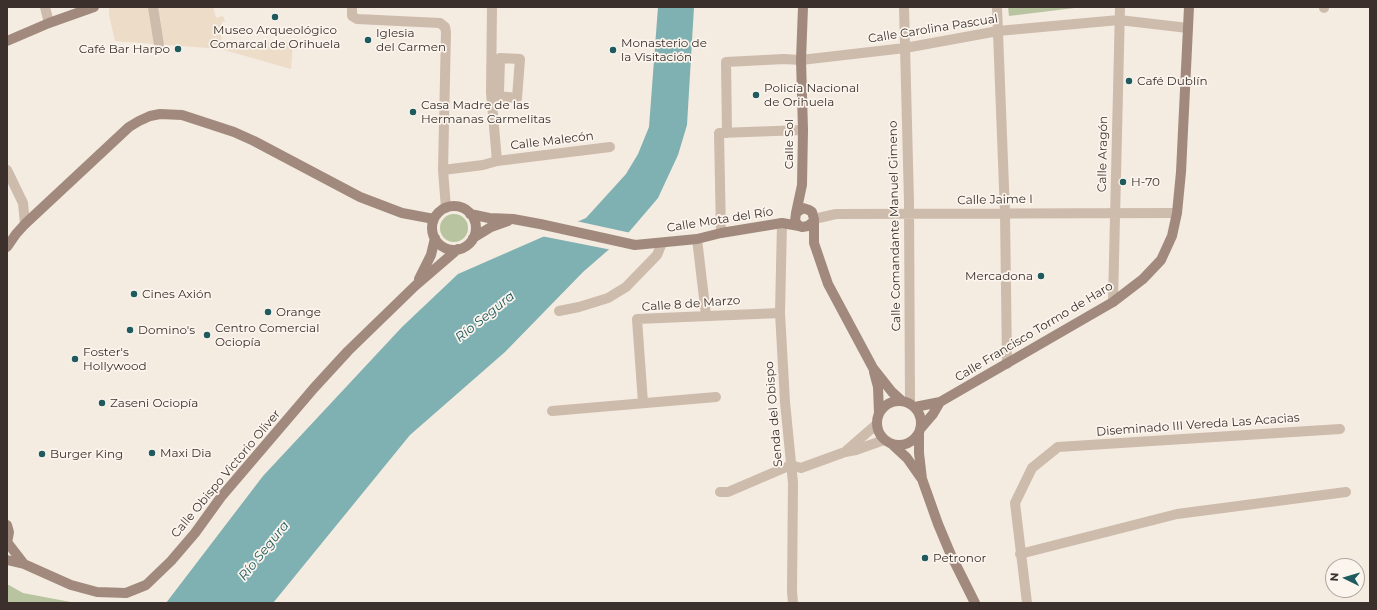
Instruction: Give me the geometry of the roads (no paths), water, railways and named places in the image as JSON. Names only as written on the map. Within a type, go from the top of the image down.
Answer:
[{"type":"street","points":[[45,7],[49,23]]},
{"type":"street","points":[[7,41],[49,23],[94,7]]},
{"type":"street","points":[[152,7],[159,45]]},
{"type":"street","points":[[352,7],[352,16],[358,19],[440,23],[445,27],[443,170],[446,208]]},
{"type":"street","points":[[492,7],[491,92],[497,161]]},
{"type":"street","name":"Calle Sol","points":[[795,214],[802,185],[803,130],[801,60],[803,7]]},
{"type":"street","name":"Calle Comandante Manuel Gimeno","points":[[904,7],[909,214],[909,404]]},
{"type":"street","points":[[997,7],[1005,213],[1007,364]]},
{"type":"street","name":"Calle Aragón","points":[[1113,302],[1120,7]]},
{"type":"street","name":"Calle Francisco Tormo de Haro","points":[[909,404],[940,402],[1007,364],[1113,302],[1142,279],[1161,260],[1172,236],[1177,213],[1181,172],[1189,7]]},
{"type":"street","name":"Calle Carolina Pascual","points":[[727,133],[726,62],[784,59],[801,60],[905,48],[998,31],[1119,20],[1188,28]]},
{"type":"street","points":[[7,247],[25,224],[129,127],[150,116],[172,114],[182,115],[219,127],[254,141],[360,197],[402,213],[434,219]]},
{"type":"street","points":[[721,233],[719,134],[803,130]]},
{"type":"street","name":"Calle Malecón","points":[[443,170],[483,165],[497,161],[610,147]]},
{"type":"street","points":[[7,170],[22,204],[25,224]]},
{"type":"street","name":"Calle Sol","points":[[802,185],[812,217],[814,243],[828,284],[873,368]]},
{"type":"street","points":[[470,214],[476,225],[473,238],[470,243],[458,249],[445,248],[439,244],[433,232],[434,219],[441,210],[446,208],[452,206],[459,207],[470,214],[490,218],[513,219]]},
{"type":"street","points":[[803,208],[812,217],[808,226],[800,226],[795,221],[795,214],[803,208]]},
{"type":"street","name":"Calle Jaime I","points":[[812,217],[836,214],[1177,213]]},
{"type":"street","name":"Calle Mota del Río","points":[[782,223],[795,214]]},
{"type":"street","points":[[473,238],[491,227],[513,219]]},
{"type":"street","name":"Calle Mota del Río","points":[[513,219],[635,245],[697,239],[721,233],[782,223],[800,226]]},
{"type":"street","name":"Senda del Obispo","points":[[782,223],[780,313],[785,402],[793,483],[793,603]]},
{"type":"street","name":"Calle Sol","points":[[800,226],[814,243]]},
{"type":"street","name":"Calle Obispo Victorio Oliver","points":[[415,286],[422,276],[431,255],[435,238]]},
{"type":"street","points":[[697,239],[706,315]]},
{"type":"street","name":"Calle Mota del Río","points":[[559,311],[579,307],[608,298],[626,287],[658,255],[662,243]]},
{"type":"street","name":"Calle Obispo Victorio Oliver","points":[[7,560],[24,564],[71,585],[97,592],[126,593],[146,585],[195,533],[221,497],[261,452],[314,388],[348,351],[415,286],[458,249]]},
{"type":"street","name":"Calle 8 de Marzo","points":[[642,403],[637,318],[780,313]]},
{"type":"street","points":[[873,368],[892,392],[920,414],[919,453],[922,479],[951,555],[975,603]]},
{"type":"street","points":[[873,368],[878,387],[878,430],[888,442],[907,458],[922,479]]},
{"type":"street","points":[[552,411],[716,397]]},
{"type":"street","points":[[879,413],[883,408],[895,401],[909,404]]},
{"type":"street","name":"Calle Francisco Tormo de Haro","points":[[920,431],[940,402]]},
{"type":"street","points":[[845,452],[877,424]]},
{"type":"street","name":"Diseminado III Vereda Las Acacias","points":[[1020,554],[1015,503],[1032,468],[1058,447],[1340,429]]},
{"type":"street","points":[[720,492],[728,492],[791,465],[801,468],[845,452],[888,442],[905,445],[916,438],[920,431]]},
{"type":"street","points":[[1027,603],[1020,554],[1177,514],[1346,492]]},
{"type":"street","points":[[7,525],[9,532],[7,543]]},
{"type":"street","name":"Calle Obispo Victorio Oliver","points":[[7,543],[24,564]]},
{"type":"water","name":"Río Segura","points":[[658,7],[694,7],[687,125],[678,155],[658,198],[629,232],[583,272],[505,352],[410,435],[273,603],[166,603],[263,476],[402,327],[458,274],[586,218],[626,174],[638,154],[649,127]]},
{"type":"place","name":"Museo Arqueológico Comarcal de Orihuela","points":[[275,17]]},
{"type":"place","name":"Iglesia del Carmen","points":[[368,40]]},
{"type":"place","name":"Café Bar Harpo","points":[[178,49]]},
{"type":"place","name":"Monasterio de la Visitación","points":[[613,50]]},
{"type":"place","name":"Café Dublín","points":[[1129,81]]},
{"type":"place","name":"Policía Nacional de Orihuela","points":[[756,95]]},
{"type":"place","name":"Casa Madre de las Hermanas Carmelitas","points":[[413,112]]},
{"type":"place","name":"H-70","points":[[1123,182]]},
{"type":"place","name":"Mercadona","points":[[1041,276]]},
{"type":"place","name":"Cines Axión","points":[[134,294]]},
{"type":"place","name":"Orange","points":[[268,312]]},
{"type":"place","name":"Domino's","points":[[130,330]]},
{"type":"place","name":"Centro Comercial Ociopía","points":[[207,335]]},
{"type":"place","name":"Foster's Hollywood","points":[[75,359]]},
{"type":"place","name":"Zaseni Ociopía","points":[[102,403]]},
{"type":"place","name":"Maxi Dia","points":[[152,453]]},
{"type":"place","name":"Burger King","points":[[42,454]]},
{"type":"place","name":"Petronor","points":[[925,558]]}]
